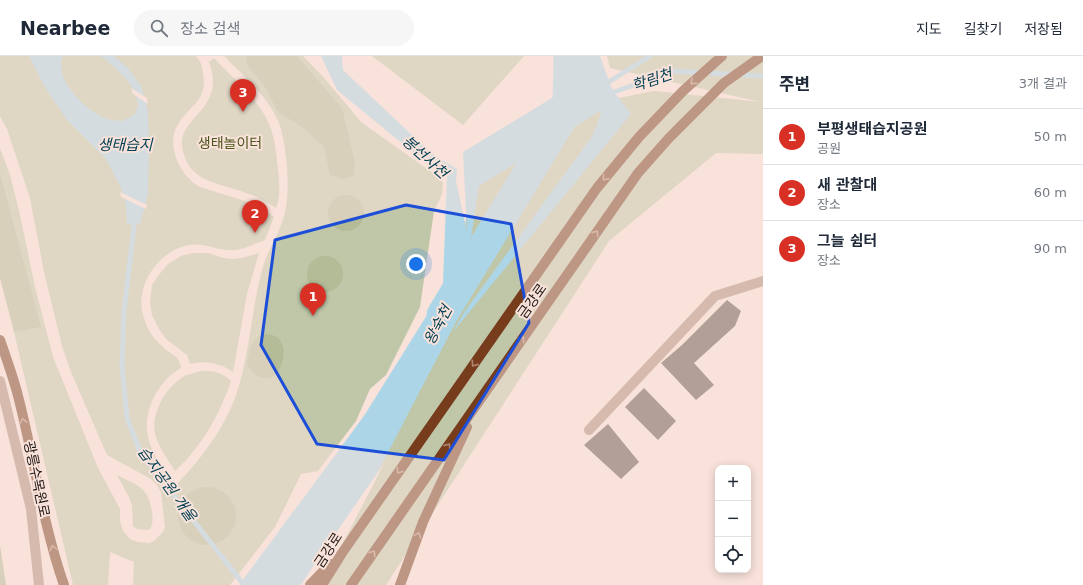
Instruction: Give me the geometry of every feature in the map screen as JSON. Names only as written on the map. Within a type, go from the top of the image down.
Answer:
[{"type":"main road","name":"금강로","points":[[322,585],[342,553],[597,188],[639,137],[683,91],[722,56]]},
{"type":"main road","name":"금강로","points":[[351,585],[638,173],[669,138],[724,83],[762,56]]},
{"type":"main road","points":[[0,340],[16,392],[57,565],[64,585]]},
{"type":"main road","points":[[400,585],[423,522],[480,399]]},
{"type":"main road","points":[[310,585],[342,553]]},
{"type":"street","points":[[589,430],[715,296],[763,281]]},
{"type":"street","name":"광릉수목원로","points":[[0,381],[31,509],[39,585]]},
{"type":"highlighted area","points":[[406,205],[511,224],[529,323],[444,460],[317,444],[261,345],[275,240]]},
{"type":"green space","points":[[0,56],[196,56],[200,62],[203,73],[203,91],[177,126],[174,134],[174,152],[177,161],[187,176],[200,187],[248,202],[274,217],[265,240],[245,248],[227,250],[194,244],[176,249],[166,255],[157,264],[144,285],[142,309],[148,328],[159,343],[176,357],[181,368],[162,384],[156,393],[149,410],[147,422],[147,433],[150,444],[160,465],[174,487],[204,453],[213,440],[234,400],[243,372],[262,270],[282,223],[286,207],[288,184],[286,161],[283,138],[277,118],[265,99],[224,56],[303,56],[324,78],[362,123],[437,176],[443,183],[442,194],[434,211],[420,307],[386,375],[370,389],[356,421],[318,471],[301,474],[275,527],[230,585],[133,585],[134,562],[110,552],[108,585],[73,585],[14,332],[36,327],[0,203],[0,148],[10,175],[35,287],[53,357],[98,468],[120,509],[120,521],[123,531],[130,539],[137,542],[149,543],[154,541],[163,532],[165,527],[161,492],[151,479],[107,455],[71,372],[62,346],[44,272],[30,198],[7,129],[0,116]]},
{"type":"green space","points":[[246,56],[297,56],[342,108],[355,163],[354,176],[342,179],[330,175],[324,147],[302,127],[278,112],[265,87],[247,65]]},
{"type":"green space","points":[[372,56],[524,56],[463,125]]},
{"type":"green space","points":[[607,56],[763,56],[763,154],[716,153],[609,241],[386,585],[291,585],[460,277],[470,180],[603,101],[654,91],[761,102],[610,68]]},
{"type":"green space","name":"생태놀이터","points":[[214,58],[252,97],[269,124],[273,135],[279,178],[278,204],[276,208],[254,196],[205,179],[190,167],[185,158],[182,146],[183,136],[187,127],[207,102],[212,91],[213,78],[209,62]]},
{"type":"green space","points":[[0,173],[41,327],[14,332],[0,278]]},
{"type":"green space","points":[[346,195],[359,200],[364,213],[359,226],[346,231],[333,226],[328,213],[333,200]]},
{"type":"green space","points":[[193,253],[208,253],[223,258],[233,259],[259,253],[247,294],[233,372],[223,366],[213,363],[202,362],[190,364],[187,355],[166,339],[152,315],[150,302],[152,285],[168,264],[181,256]]},
{"type":"green space","points":[[329,256],[338,261],[342,267],[342,281],[338,287],[329,292],[321,292],[312,287],[308,281],[307,270],[312,261],[318,257]]},
{"type":"green space","points":[[266,334],[273,335],[278,338],[284,352],[282,364],[276,375],[262,378],[253,373],[247,364],[250,349],[254,341]]},
{"type":"green space","points":[[201,371],[217,373],[231,381],[209,430],[185,461],[175,471],[156,438],[154,425],[155,417],[161,401],[177,381],[189,374]]},
{"type":"green space","points":[[117,475],[141,488],[148,497],[153,517],[149,530],[137,529],[133,526],[132,505]]},
{"type":"green space","points":[[207,487],[223,492],[231,500],[236,516],[231,532],[223,540],[207,545],[191,540],[183,532],[178,516],[183,500],[191,492]]},
{"type":"green space","points":[[0,545],[6,585],[0,585]]},
{"type":"water","name":"생태습지","points":[[29,56],[63,56],[61,65],[63,74],[73,93],[80,101],[97,114],[116,121],[123,121],[135,114],[138,105],[137,98],[130,84],[125,78],[101,56],[114,56],[128,68],[141,86],[148,111],[149,146],[148,194],[140,224],[127,224],[126,205],[121,188],[106,159],[67,120],[46,89]]},
{"type":"water","name":"봉선사천","points":[[321,56],[342,56],[343,70],[431,153],[457,169],[456,181],[467,232],[463,152],[560,93],[572,73],[560,56],[600,56],[612,89],[631,114],[453,332],[465,311],[593,135],[602,110],[479,186],[459,316],[319,585],[239,585],[364,416],[427,315],[443,283],[447,176],[426,163],[337,90]]},
{"type":"pier","points":[[131,88],[147,98],[148,104],[133,94]]},
{"type":"pier","points":[[120,192],[147,205],[146,209],[121,197]]},
{"type":"pier","points":[[385,462],[321,585],[301,585],[322,553]]},
{"type":"building","points":[[727,300],[741,311],[735,326],[694,363],[714,385],[696,400],[661,363],[682,345]]},
{"type":"building","points":[[644,388],[676,421],[658,440],[625,407]]},
{"type":"building","points":[[608,424],[639,462],[621,479],[584,445]]},
{"type":"waterway","name":"왕숙천","points":[[442,315],[568,108],[569,56]]},
{"type":"waterway","points":[[604,85],[650,56]]},
{"type":"waterway","name":"학림천","points":[[608,94],[675,71],[763,76]]},
{"type":"waterway","name":"습지공원 개울","points":[[133,219],[134,226],[124,311],[122,365],[127,418],[141,454],[244,585]]},
{"type":"place","name":"그늘 쉼터","points":[[243,112]]},
{"type":"place","name":"새 관찰대","points":[[255,233]]},
{"type":"place","name":"부평생태습지공원","points":[[313,316]]}]
